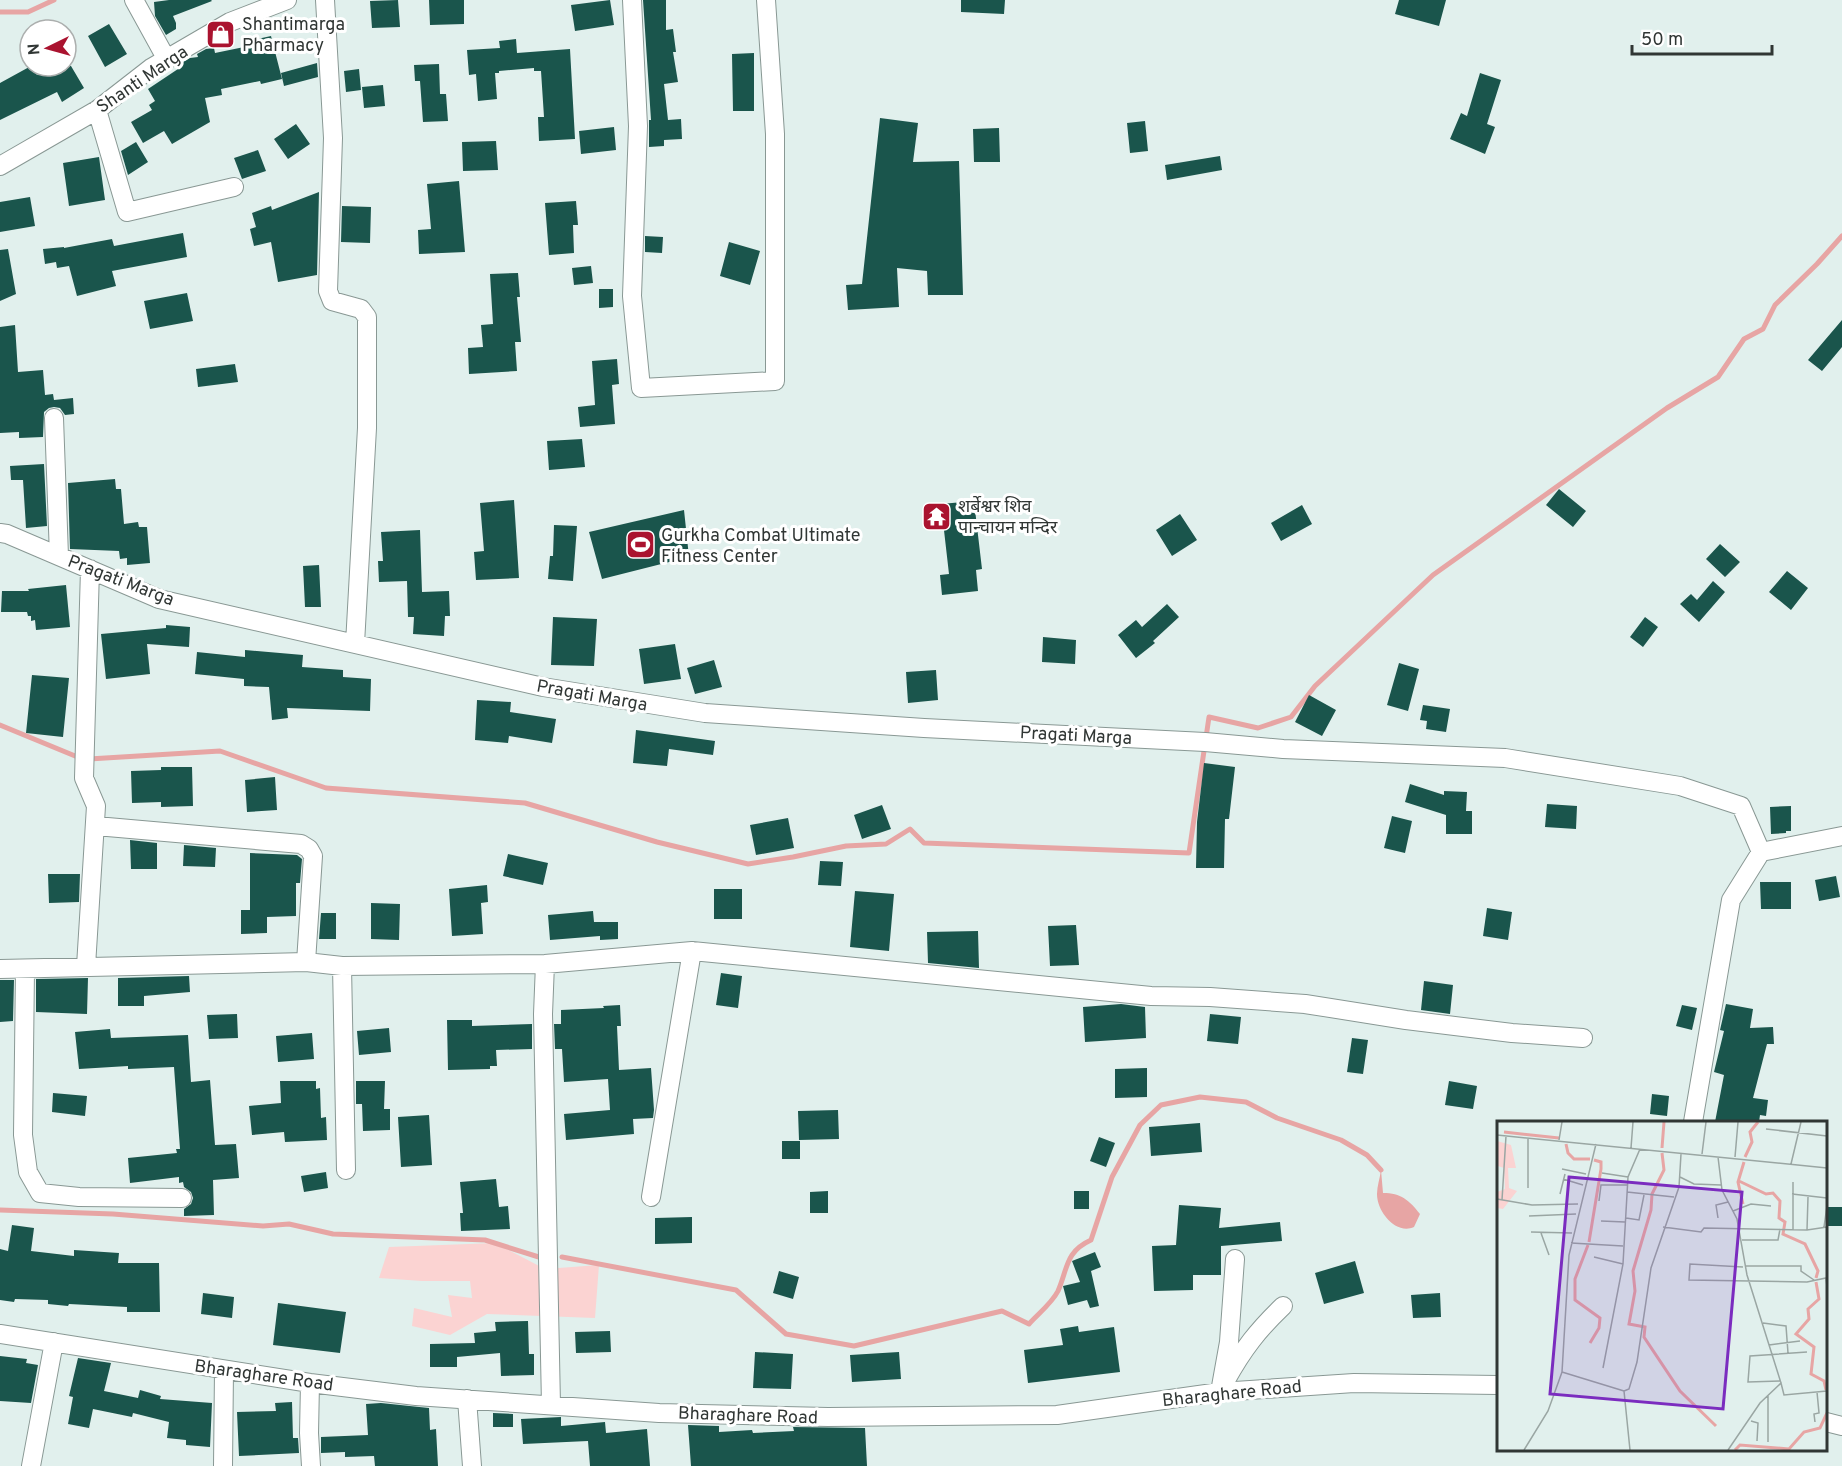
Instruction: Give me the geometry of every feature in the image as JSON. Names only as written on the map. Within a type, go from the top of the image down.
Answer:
[{"type":"street","points":[[134,0],[167,60]]},
{"type":"street","name":"Shanti Marga","points":[[0,166],[97,110],[152,68],[230,22],[288,0]]},
{"type":"street","points":[[325,0],[333,138],[328,291],[332,301],[361,309],[367,317],[367,428],[355,644]]},
{"type":"street","points":[[632,0],[638,126],[632,296],[641,388],[775,381],[775,134],[766,0]]},
{"type":"street","points":[[97,110],[127,212],[234,187]]},
{"type":"street","points":[[54,418],[59,556]]},
{"type":"street","name":"Pragati Marga","points":[[0,533],[159,599],[543,687],[705,713],[1274,748],[1505,758],[1680,786],[1741,806],[1761,852]]},
{"type":"street","points":[[86,966],[96,826],[96,806],[84,778],[90,569]]},
{"type":"street","points":[[96,826],[301,844],[309,849],[313,856],[306,962]]},
{"type":"street","points":[[1693,1121],[1731,900],[1761,852],[1842,836]]},
{"type":"street","points":[[651,1197],[692,951]]},
{"type":"street","points":[[0,969],[306,962],[342,966],[545,964],[692,951],[1151,996],[1210,997],[1305,1004],[1406,1020],[1512,1033],[1583,1038]]},
{"type":"street","points":[[545,964],[543,1014],[551,1406]]},
{"type":"street","points":[[342,966],[346,1170]]},
{"type":"street","points":[[25,970],[23,1135],[28,1172],[40,1193],[79,1197],[182,1198]]},
{"type":"street","points":[[1220,1392],[1229,1342],[1235,1259]]},
{"type":"street","points":[[1220,1392],[1240,1355],[1259,1329],[1283,1306]]},
{"type":"street","name":"Bharaghare Road","points":[[0,1334],[310,1383],[416,1396],[659,1413],[828,1418],[1057,1415],[1220,1392],[1354,1383],[1497,1385]]},
{"type":"street","points":[[32,1466],[54,1342]]},
{"type":"street","points":[[223,1466],[224,1370]]},
{"type":"street","points":[[310,1383],[311,1466]]},
{"type":"street","points":[[467,1399],[472,1466]]},
{"type":"street","points":[[1827,1422],[1842,1426]]},
{"type":"shaded area","points":[[1381,1170],[1383,1193],[1395,1194],[1404,1198],[1420,1214],[1414,1227],[1407,1229],[1394,1225],[1380,1208],[1377,1188]]},
{"type":"shaded area","points":[[495,1243],[545,1269],[599,1265],[595,1318],[487,1314],[450,1335],[412,1326],[414,1308],[452,1317],[448,1295],[472,1298],[470,1281],[379,1278],[389,1247]]},
{"type":"building","points":[[398,0],[400,27],[372,28],[370,1]]},
{"type":"building","points":[[429,0],[464,0],[464,24],[430,25]]},
{"type":"building","points":[[610,0],[614,25],[575,31],[571,5]]},
{"type":"building","points":[[643,0],[666,0],[666,30],[673,29],[676,52],[673,52],[678,82],[664,84],[668,120],[681,119],[682,139],[664,140],[664,146],[649,147],[649,120],[651,120]]},
{"type":"building","points":[[961,0],[1005,0],[1004,14],[961,12]]},
{"type":"building","points":[[1399,0],[1446,0],[1439,26],[1395,14]]},
{"type":"building","points":[[212,1],[173,16],[176,29],[166,35],[155,16],[154,2]]},
{"type":"building","points":[[109,24],[127,54],[105,67],[88,36]]},
{"type":"building","points":[[271,36],[282,79],[221,89],[222,95],[205,98],[210,122],[172,144],[164,131],[143,143],[131,122],[152,110],[149,105],[155,101],[148,89],[178,69],[178,65],[190,58],[198,57],[197,54],[206,49],[214,48],[215,53],[249,46],[248,41]]},
{"type":"building","points":[[516,39],[517,53],[570,49],[575,139],[539,141],[538,117],[544,117],[541,71],[534,71],[534,68],[495,73],[497,99],[478,101],[476,74],[469,75],[467,50],[500,48],[499,41]]},
{"type":"building","points":[[754,53],[754,111],[733,111],[732,54]]},
{"type":"building","points":[[317,63],[318,77],[284,86],[281,73]]},
{"type":"building","points":[[439,64],[440,94],[446,94],[448,121],[423,122],[420,81],[415,81],[414,65]]},
{"type":"building","points":[[359,69],[361,90],[346,92],[344,71]]},
{"type":"building","points":[[18,73],[18,78],[78,78],[84,88],[62,102],[57,92],[0,120],[0,83]]},
{"type":"building","points":[[1480,73],[1501,80],[1487,124],[1495,127],[1485,154],[1450,139],[1461,113],[1467,116]]},
{"type":"building","points":[[383,85],[385,106],[364,108],[362,87]]},
{"type":"building","points":[[880,118],[918,123],[913,162],[959,161],[963,295],[928,295],[927,271],[897,268],[899,307],[848,310],[846,285],[862,284]]},
{"type":"building","points":[[1145,121],[1148,151],[1130,153],[1127,123]]},
{"type":"building","points":[[296,124],[310,144],[288,159],[274,139]]},
{"type":"building","points":[[614,127],[616,150],[581,154],[579,131]]},
{"type":"building","points":[[999,128],[1000,162],[974,162],[973,129]]},
{"type":"building","points":[[496,141],[498,170],[463,171],[462,142]]},
{"type":"building","points":[[136,142],[148,162],[128,175],[121,151]]},
{"type":"building","points":[[258,150],[266,171],[242,179],[234,158]]},
{"type":"building","points":[[1220,156],[1222,170],[1167,180],[1165,165]]},
{"type":"building","points":[[99,157],[105,200],[69,206],[63,163]]},
{"type":"building","points":[[459,181],[465,252],[419,254],[418,230],[431,229],[427,184]]},
{"type":"building","points":[[319,192],[317,275],[278,282],[271,242],[254,246],[250,229],[256,227],[252,213],[271,206],[272,210]]},
{"type":"building","points":[[30,197],[35,226],[0,232],[0,202]]},
{"type":"building","points":[[576,201],[578,225],[573,225],[574,253],[549,255],[545,203]]},
{"type":"building","points":[[342,206],[371,207],[370,243],[341,242]]},
{"type":"building","points":[[183,233],[187,257],[112,271],[116,286],[77,296],[69,266],[57,268],[56,262],[45,264],[43,249],[64,248],[112,239],[114,246]]},
{"type":"building","points":[[645,236],[663,237],[662,253],[645,252]]},
{"type":"building","points":[[729,242],[760,251],[750,285],[720,276]]},
{"type":"building","points":[[8,249],[16,294],[0,301],[0,250]]},
{"type":"building","points":[[591,266],[593,283],[574,285],[572,268]]},
{"type":"building","points":[[518,273],[520,297],[517,297],[521,342],[515,342],[517,371],[469,374],[468,348],[483,347],[481,325],[493,324],[490,274]]},
{"type":"building","points":[[599,289],[613,289],[613,307],[599,308]]},
{"type":"building","points":[[187,293],[193,321],[150,329],[144,301]]},
{"type":"building","points":[[1842,320],[1842,347],[1822,371],[1808,360]]},
{"type":"building","points":[[15,325],[18,372],[43,370],[45,395],[53,394],[54,400],[73,398],[74,414],[65,415],[60,408],[54,407],[44,412],[43,437],[19,438],[19,432],[0,433],[0,327]]},
{"type":"building","points":[[617,359],[619,384],[612,385],[615,424],[580,427],[578,407],[595,405],[592,361]]},
{"type":"building","points":[[235,364],[238,382],[198,387],[196,369]]},
{"type":"building","points":[[582,439],[585,467],[549,470],[547,441]]},
{"type":"building","points":[[44,464],[47,526],[26,528],[23,480],[11,480],[10,466]]},
{"type":"building","points":[[115,479],[116,489],[121,489],[124,524],[138,522],[139,527],[147,527],[150,563],[127,565],[127,558],[120,559],[119,551],[70,549],[68,483]]},
{"type":"building","points":[[1559,489],[1586,511],[1573,527],[1546,505]]},
{"type":"building","points":[[514,500],[519,578],[476,580],[474,552],[484,551],[480,503]]},
{"type":"building","points":[[974,501],[982,569],[976,570],[978,591],[942,595],[940,575],[949,574],[941,504]]},
{"type":"building","points":[[1302,505],[1312,524],[1281,541],[1271,523]]},
{"type":"building","name":"Gurkha Combat Ultimate Fitness Center","points":[[684,510],[689,557],[602,579],[589,532]]},
{"type":"building","points":[[1180,514],[1197,540],[1172,556],[1156,530]]},
{"type":"building","points":[[554,525],[577,526],[573,581],[548,579],[550,556],[553,556]]},
{"type":"building","points":[[420,530],[422,592],[449,591],[450,616],[445,616],[444,636],[413,634],[414,617],[408,617],[407,581],[379,582],[378,561],[383,561],[381,532]]},
{"type":"building","points":[[1720,544],[1740,562],[1725,577],[1706,559]]},
{"type":"building","points":[[319,565],[321,607],[305,607],[303,566]]},
{"type":"building","points":[[1787,571],[1808,588],[1791,610],[1769,592]]},
{"type":"building","points":[[1713,581],[1725,592],[1699,622],[1680,604],[1691,594],[1697,600]]},
{"type":"building","points":[[66,585],[70,627],[36,630],[35,620],[31,621],[31,616],[28,616],[27,612],[1,612],[2,591],[29,591],[28,589]]},
{"type":"building","points":[[1167,604],[1179,617],[1153,641],[1155,643],[1136,658],[1118,635],[1136,620],[1142,627]]},
{"type":"building","points":[[553,617],[597,619],[594,666],[551,665]]},
{"type":"building","points":[[1645,617],[1658,627],[1643,647],[1630,637]]},
{"type":"building","points":[[166,625],[190,627],[189,647],[147,644],[150,674],[106,679],[101,634],[166,628]]},
{"type":"building","points":[[1043,637],[1076,640],[1075,664],[1042,662]]},
{"type":"building","points":[[675,644],[681,679],[644,684],[639,649]]},
{"type":"building","points":[[245,650],[303,655],[302,667],[343,670],[343,677],[371,679],[370,711],[287,708],[288,718],[272,720],[269,687],[244,686],[244,679],[195,674],[197,652],[245,657]]},
{"type":"building","points":[[714,660],[722,687],[695,694],[687,668]]},
{"type":"building","points":[[1399,663],[1419,669],[1408,711],[1387,705]]},
{"type":"building","points":[[936,670],[938,700],[908,703],[906,672]]},
{"type":"building","points":[[32,675],[69,678],[63,737],[26,733]]},
{"type":"building","points":[[1309,695],[1336,710],[1322,736],[1295,722]]},
{"type":"building","points":[[477,700],[511,702],[510,712],[556,719],[552,743],[509,736],[508,743],[475,740]]},
{"type":"building","points":[[1423,705],[1450,709],[1446,732],[1426,729],[1427,721],[1420,720]]},
{"type":"building","points":[[636,730],[715,741],[713,755],[669,749],[667,766],[633,763]]},
{"type":"building","points":[[1204,763],[1235,767],[1229,819],[1225,819],[1224,868],[1196,868],[1197,822]]},
{"type":"building","points":[[161,767],[192,767],[193,806],[161,807],[161,802],[132,803],[131,771],[161,770]]},
{"type":"building","points":[[275,777],[277,810],[247,812],[245,780]]},
{"type":"building","points":[[1410,784],[1444,795],[1444,791],[1467,792],[1466,811],[1472,811],[1472,834],[1446,834],[1446,815],[1405,802]]},
{"type":"building","points":[[1547,804],[1577,806],[1576,829],[1545,827]]},
{"type":"building","points":[[882,805],[891,829],[862,839],[854,815]]},
{"type":"building","points":[[1791,806],[1791,831],[1771,834],[1770,807]]},
{"type":"building","points":[[1392,816],[1412,821],[1405,853],[1384,848]]},
{"type":"building","points":[[788,818],[794,848],[756,855],[750,825]]},
{"type":"building","points":[[130,840],[157,843],[157,869],[131,869]]},
{"type":"building","points":[[184,845],[216,848],[215,867],[183,866]]},
{"type":"building","points":[[250,853],[297,855],[302,859],[300,883],[296,883],[296,916],[267,917],[267,933],[241,934],[241,910],[250,910]]},
{"type":"building","points":[[508,854],[548,863],[543,885],[503,876]]},
{"type":"building","points":[[820,861],[843,862],[841,886],[818,885]]},
{"type":"building","points":[[48,874],[80,874],[79,902],[49,903]]},
{"type":"building","points":[[1836,876],[1840,897],[1819,901],[1815,880]]},
{"type":"building","points":[[1760,882],[1791,882],[1791,909],[1761,909]]},
{"type":"building","points":[[487,885],[488,902],[481,903],[483,934],[452,936],[449,889]]},
{"type":"building","points":[[714,889],[742,889],[742,919],[714,919]]},
{"type":"building","points":[[855,891],[894,894],[889,951],[850,947]]},
{"type":"building","points":[[371,903],[400,904],[399,940],[371,939]]},
{"type":"building","points":[[1487,908],[1512,912],[1508,940],[1483,936]]},
{"type":"building","points":[[593,911],[594,922],[618,922],[618,939],[600,940],[600,936],[550,940],[548,915]]},
{"type":"building","points":[[321,913],[336,913],[336,939],[319,939]]},
{"type":"building","points":[[1076,925],[1079,965],[1050,966],[1048,926]]},
{"type":"building","points":[[978,931],[979,968],[928,963],[927,932]]},
{"type":"building","points":[[721,973],[742,976],[738,1008],[716,1005]]},
{"type":"building","points":[[189,976],[190,992],[144,996],[144,1006],[118,1006],[118,978]]},
{"type":"building","points":[[88,978],[87,1014],[36,1012],[36,979]]},
{"type":"building","points":[[0,980],[14,980],[13,1021],[0,1022]]},
{"type":"building","points":[[1424,981],[1453,985],[1450,1014],[1421,1010]]},
{"type":"building","points":[[1121,1004],[1145,1007],[1146,1038],[1085,1042],[1083,1007]]},
{"type":"building","points":[[1726,1004],[1753,1009],[1750,1028],[1773,1027],[1774,1044],[1767,1044],[1753,1098],[1768,1100],[1766,1116],[1760,1115],[1759,1121],[1715,1121],[1724,1075],[1714,1072],[1724,1031],[1720,1030]]},
{"type":"building","points":[[620,1005],[621,1026],[617,1026],[619,1070],[651,1068],[653,1118],[633,1119],[634,1134],[566,1140],[564,1114],[610,1110],[608,1079],[564,1082],[562,1049],[555,1049],[554,1024],[561,1024],[561,1010]]},
{"type":"building","points":[[1682,1005],[1697,1008],[1692,1030],[1676,1026]]},
{"type":"building","points":[[237,1014],[238,1038],[209,1039],[207,1015]]},
{"type":"building","points":[[1210,1014],[1241,1017],[1238,1044],[1207,1041]]},
{"type":"building","points":[[447,1020],[472,1020],[472,1026],[532,1024],[532,1049],[496,1050],[497,1066],[490,1066],[490,1069],[448,1070]]},
{"type":"building","points":[[389,1028],[391,1052],[359,1055],[357,1031]]},
{"type":"building","points":[[110,1029],[111,1038],[188,1035],[191,1082],[210,1080],[215,1145],[236,1144],[239,1178],[213,1180],[214,1215],[184,1216],[184,1209],[191,1204],[193,1198],[191,1192],[184,1187],[183,1182],[179,1183],[179,1177],[130,1183],[128,1158],[177,1153],[176,1149],[180,1149],[174,1067],[128,1069],[128,1066],[79,1069],[75,1032]]},
{"type":"building","points":[[312,1033],[314,1059],[278,1062],[276,1036]]},
{"type":"building","points":[[1352,1038],[1368,1040],[1363,1074],[1347,1072]]},
{"type":"building","points":[[1147,1068],[1147,1097],[1115,1098],[1115,1069]]},
{"type":"building","points":[[280,1081],[316,1081],[316,1089],[320,1088],[321,1118],[326,1117],[327,1140],[285,1142],[284,1132],[252,1135],[249,1106],[281,1103]]},
{"type":"building","points":[[356,1081],[385,1081],[384,1109],[390,1109],[390,1130],[363,1131],[362,1104],[356,1104]]},
{"type":"building","points":[[1449,1081],[1477,1086],[1473,1109],[1445,1105]]},
{"type":"building","points":[[53,1093],[87,1096],[85,1116],[52,1112]]},
{"type":"building","points":[[1652,1094],[1669,1096],[1667,1116],[1650,1114]]},
{"type":"building","points":[[838,1110],[839,1139],[799,1140],[798,1111]]},
{"type":"building","points":[[429,1115],[432,1165],[401,1167],[398,1117]]},
{"type":"building","points":[[1200,1123],[1202,1152],[1151,1156],[1149,1127]]},
{"type":"building","points":[[1099,1137],[1115,1143],[1106,1167],[1090,1161]]},
{"type":"building","points":[[782,1141],[800,1141],[800,1159],[782,1159]]},
{"type":"building","points":[[326,1172],[328,1188],[304,1192],[301,1176]]},
{"type":"building","points":[[496,1179],[499,1207],[508,1206],[510,1229],[461,1231],[460,1213],[463,1213],[460,1182]]},
{"type":"building","points":[[828,1191],[828,1213],[810,1213],[810,1192]]},
{"type":"building","points":[[1074,1191],[1089,1191],[1089,1209],[1074,1209]]},
{"type":"building","points":[[1179,1205],[1221,1208],[1219,1228],[1280,1222],[1282,1241],[1221,1246],[1221,1275],[1193,1275],[1193,1290],[1154,1291],[1152,1246],[1176,1245]]},
{"type":"building","points":[[1827,1207],[1842,1207],[1842,1226],[1827,1226]]},
{"type":"building","points":[[692,1217],[692,1243],[655,1244],[655,1218]]},
{"type":"building","points":[[12,1225],[34,1228],[31,1251],[74,1256],[74,1250],[119,1253],[118,1263],[159,1263],[160,1312],[127,1312],[127,1307],[48,1304],[48,1300],[15,1299],[14,1302],[0,1300],[0,1249],[8,1251]]},
{"type":"building","points":[[1095,1252],[1101,1267],[1091,1271],[1099,1306],[1090,1308],[1087,1300],[1068,1305],[1063,1286],[1080,1282],[1072,1261]]},
{"type":"building","points":[[1355,1261],[1364,1293],[1324,1304],[1315,1273]]},
{"type":"building","points":[[779,1271],[799,1277],[793,1299],[773,1293]]},
{"type":"building","points":[[203,1293],[234,1297],[232,1318],[201,1314]]},
{"type":"building","points":[[1440,1293],[1441,1317],[1413,1318],[1411,1295]]},
{"type":"building","points":[[278,1303],[346,1312],[340,1353],[273,1345]]},
{"type":"building","points":[[528,1321],[529,1354],[534,1354],[534,1375],[501,1376],[500,1353],[457,1357],[457,1367],[430,1367],[430,1344],[475,1343],[474,1333],[496,1331],[495,1322]]},
{"type":"building","points":[[1078,1326],[1079,1332],[1114,1327],[1120,1372],[1028,1383],[1024,1350],[1063,1345],[1060,1329]]},
{"type":"building","points":[[610,1331],[611,1352],[576,1353],[575,1332]]},
{"type":"building","points":[[755,1352],[793,1354],[791,1389],[753,1388]]},
{"type":"building","points":[[899,1352],[901,1379],[852,1382],[850,1355]]},
{"type":"building","points":[[0,1356],[27,1359],[26,1363],[38,1365],[31,1403],[0,1401]]},
{"type":"building","points":[[78,1358],[111,1363],[104,1391],[138,1398],[140,1390],[161,1396],[160,1399],[212,1403],[210,1447],[186,1445],[186,1440],[167,1438],[169,1422],[133,1413],[132,1417],[93,1409],[89,1428],[68,1424],[73,1397],[69,1396]]},
{"type":"building","points":[[292,1402],[293,1438],[298,1438],[299,1453],[239,1456],[237,1412],[276,1411],[275,1403]]},
{"type":"building","points":[[381,1403],[429,1408],[430,1430],[436,1429],[438,1466],[375,1466],[374,1456],[345,1457],[345,1452],[321,1453],[321,1437],[368,1435],[366,1404]]},
{"type":"building","points":[[493,1413],[513,1414],[513,1427],[493,1427]]},
{"type":"building","points":[[561,1417],[561,1426],[605,1422],[606,1433],[647,1429],[650,1466],[590,1466],[588,1441],[523,1444],[521,1419]]},
{"type":"building","points":[[688,1425],[719,1426],[719,1432],[752,1430],[753,1433],[794,1431],[793,1427],[865,1428],[867,1466],[691,1466]]},
{"type":"waterway","points":[[0,12],[28,12],[54,0]]},
{"type":"waterway","points":[[89,759],[220,751],[326,788],[525,803],[657,842],[748,864],[846,846],[886,844],[910,829],[924,843],[1189,853],[1209,717],[1258,728],[1291,717],[1315,686],[1433,575],[1667,408],[1718,377],[1744,339],[1763,329],[1775,305],[1842,236]]},
{"type":"waterway","points":[[0,725],[80,758]]},
{"type":"waterway","points":[[562,1257],[736,1290],[786,1334],[854,1346],[1002,1311],[1029,1324],[1049,1304],[1058,1291],[1072,1255],[1091,1240],[1112,1177],[1140,1125],[1161,1105],[1200,1097],[1246,1102],[1277,1118],[1341,1140],[1367,1155],[1381,1170]]},
{"type":"waterway","points":[[0,1210],[113,1214],[263,1226],[289,1224],[333,1234],[485,1240],[542,1258]]},
{"type":"place","name":"Shantimarga Pharmacy","points":[[221,34]]},
{"type":"place","name":"शर्बेश्वर शिव पान्चायन मन्दिर","points":[[937,516]]},
{"type":"place","name":"Gurkha Combat Ultimate Fitness Center","points":[[640,545]]}]
